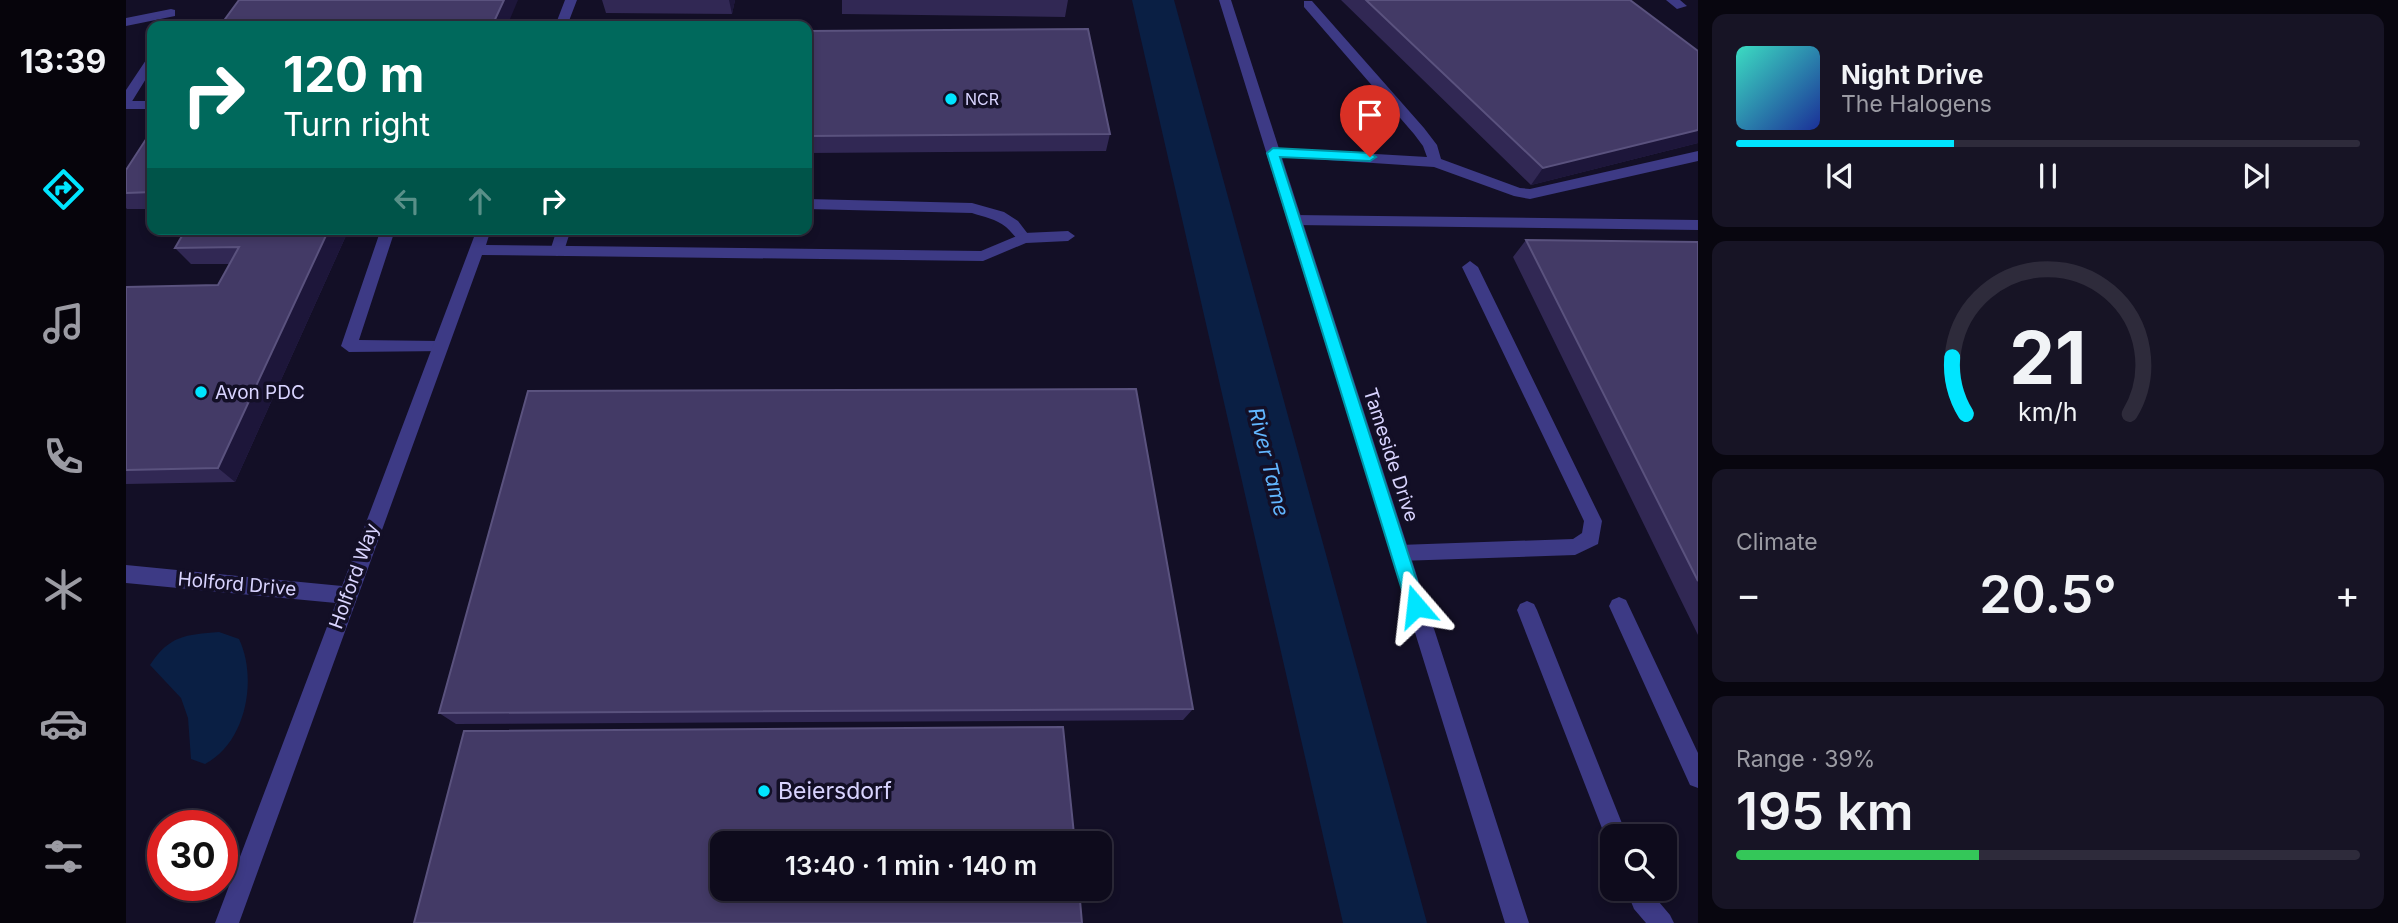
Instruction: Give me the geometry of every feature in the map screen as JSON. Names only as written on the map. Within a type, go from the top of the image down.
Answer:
[{"type":"street","points":[[169,21],[172,0]]},
{"type":"street","points":[[563,21],[571,0]]},
{"type":"street","name":"Tameside Drive","points":[[1225,0],[1517,923]]},
{"type":"street","points":[[1308,4],[1419,131],[1430,145],[1435,162]]},
{"type":"street","points":[[126,22],[171,13]]},
{"type":"street","points":[[147,68],[126,103],[147,105]]},
{"type":"street","points":[[1273,153],[1435,162],[1520,193],[1530,194],[1698,156]]},
{"type":"street","points":[[812,204],[972,208],[999,216],[1013,225],[1024,238]]},
{"type":"street","points":[[1294,220],[1698,225]]},
{"type":"street","points":[[386,235],[349,346],[440,347]]},
{"type":"street","name":"Holford Way","points":[[227,923],[482,235]]},
{"type":"street","points":[[557,251],[562,235]]},
{"type":"street","points":[[477,250],[983,256],[1024,238],[1068,236]]},
{"type":"street","points":[[1399,553],[1575,547],[1591,538],[1593,521],[1470,267]]},
{"type":"street","name":"Holford Drive","points":[[126,574],[347,595]]},
{"type":"street","points":[[1619,606],[1698,777]]},
{"type":"street","points":[[1527,610],[1611,824]]},
{"type":"street","points":[[1643,901],[1662,923]]},
{"type":"water","points":[[219,632],[239,639],[245,655],[247,691],[239,726],[219,754],[205,764],[191,759],[188,718],[181,698],[150,665],[164,648],[179,638]]},
{"type":"building","points":[[239,0],[504,0],[494,21],[224,21]]},
{"type":"building","points":[[1366,0],[1630,0],[1698,51],[1698,130],[1543,168]]},
{"type":"building","name":"NCR","points":[[1088,29],[1110,134],[812,136],[812,31]]},
{"type":"building","points":[[147,138],[147,192],[126,193],[126,170]]},
{"type":"building","name":"Avon PDC","points":[[183,235],[326,235],[218,468],[126,470],[126,287],[218,285],[239,247],[175,248]]},
{"type":"building","points":[[1526,240],[1698,242],[1698,581]]},
{"type":"building","points":[[1136,389],[1193,709],[439,713],[528,391]]},
{"type":"building","name":"Beiersdorf","points":[[1063,727],[1074,831],[710,831],[710,901],[1080,901],[1082,923],[414,923],[464,731]]},
{"type":"waterway","name":"River Tame","points":[[1153,0],[1385,923]]},
{"type":"place","name":"NCR","points":[[951,99]]},
{"type":"place","name":"Avon PDC","points":[[201,392]]},
{"type":"place","name":"Beiersdorf","points":[[764,791]]},
{"type":"route","points":[[1370,157],[1273,153],[1416,606]]}]
